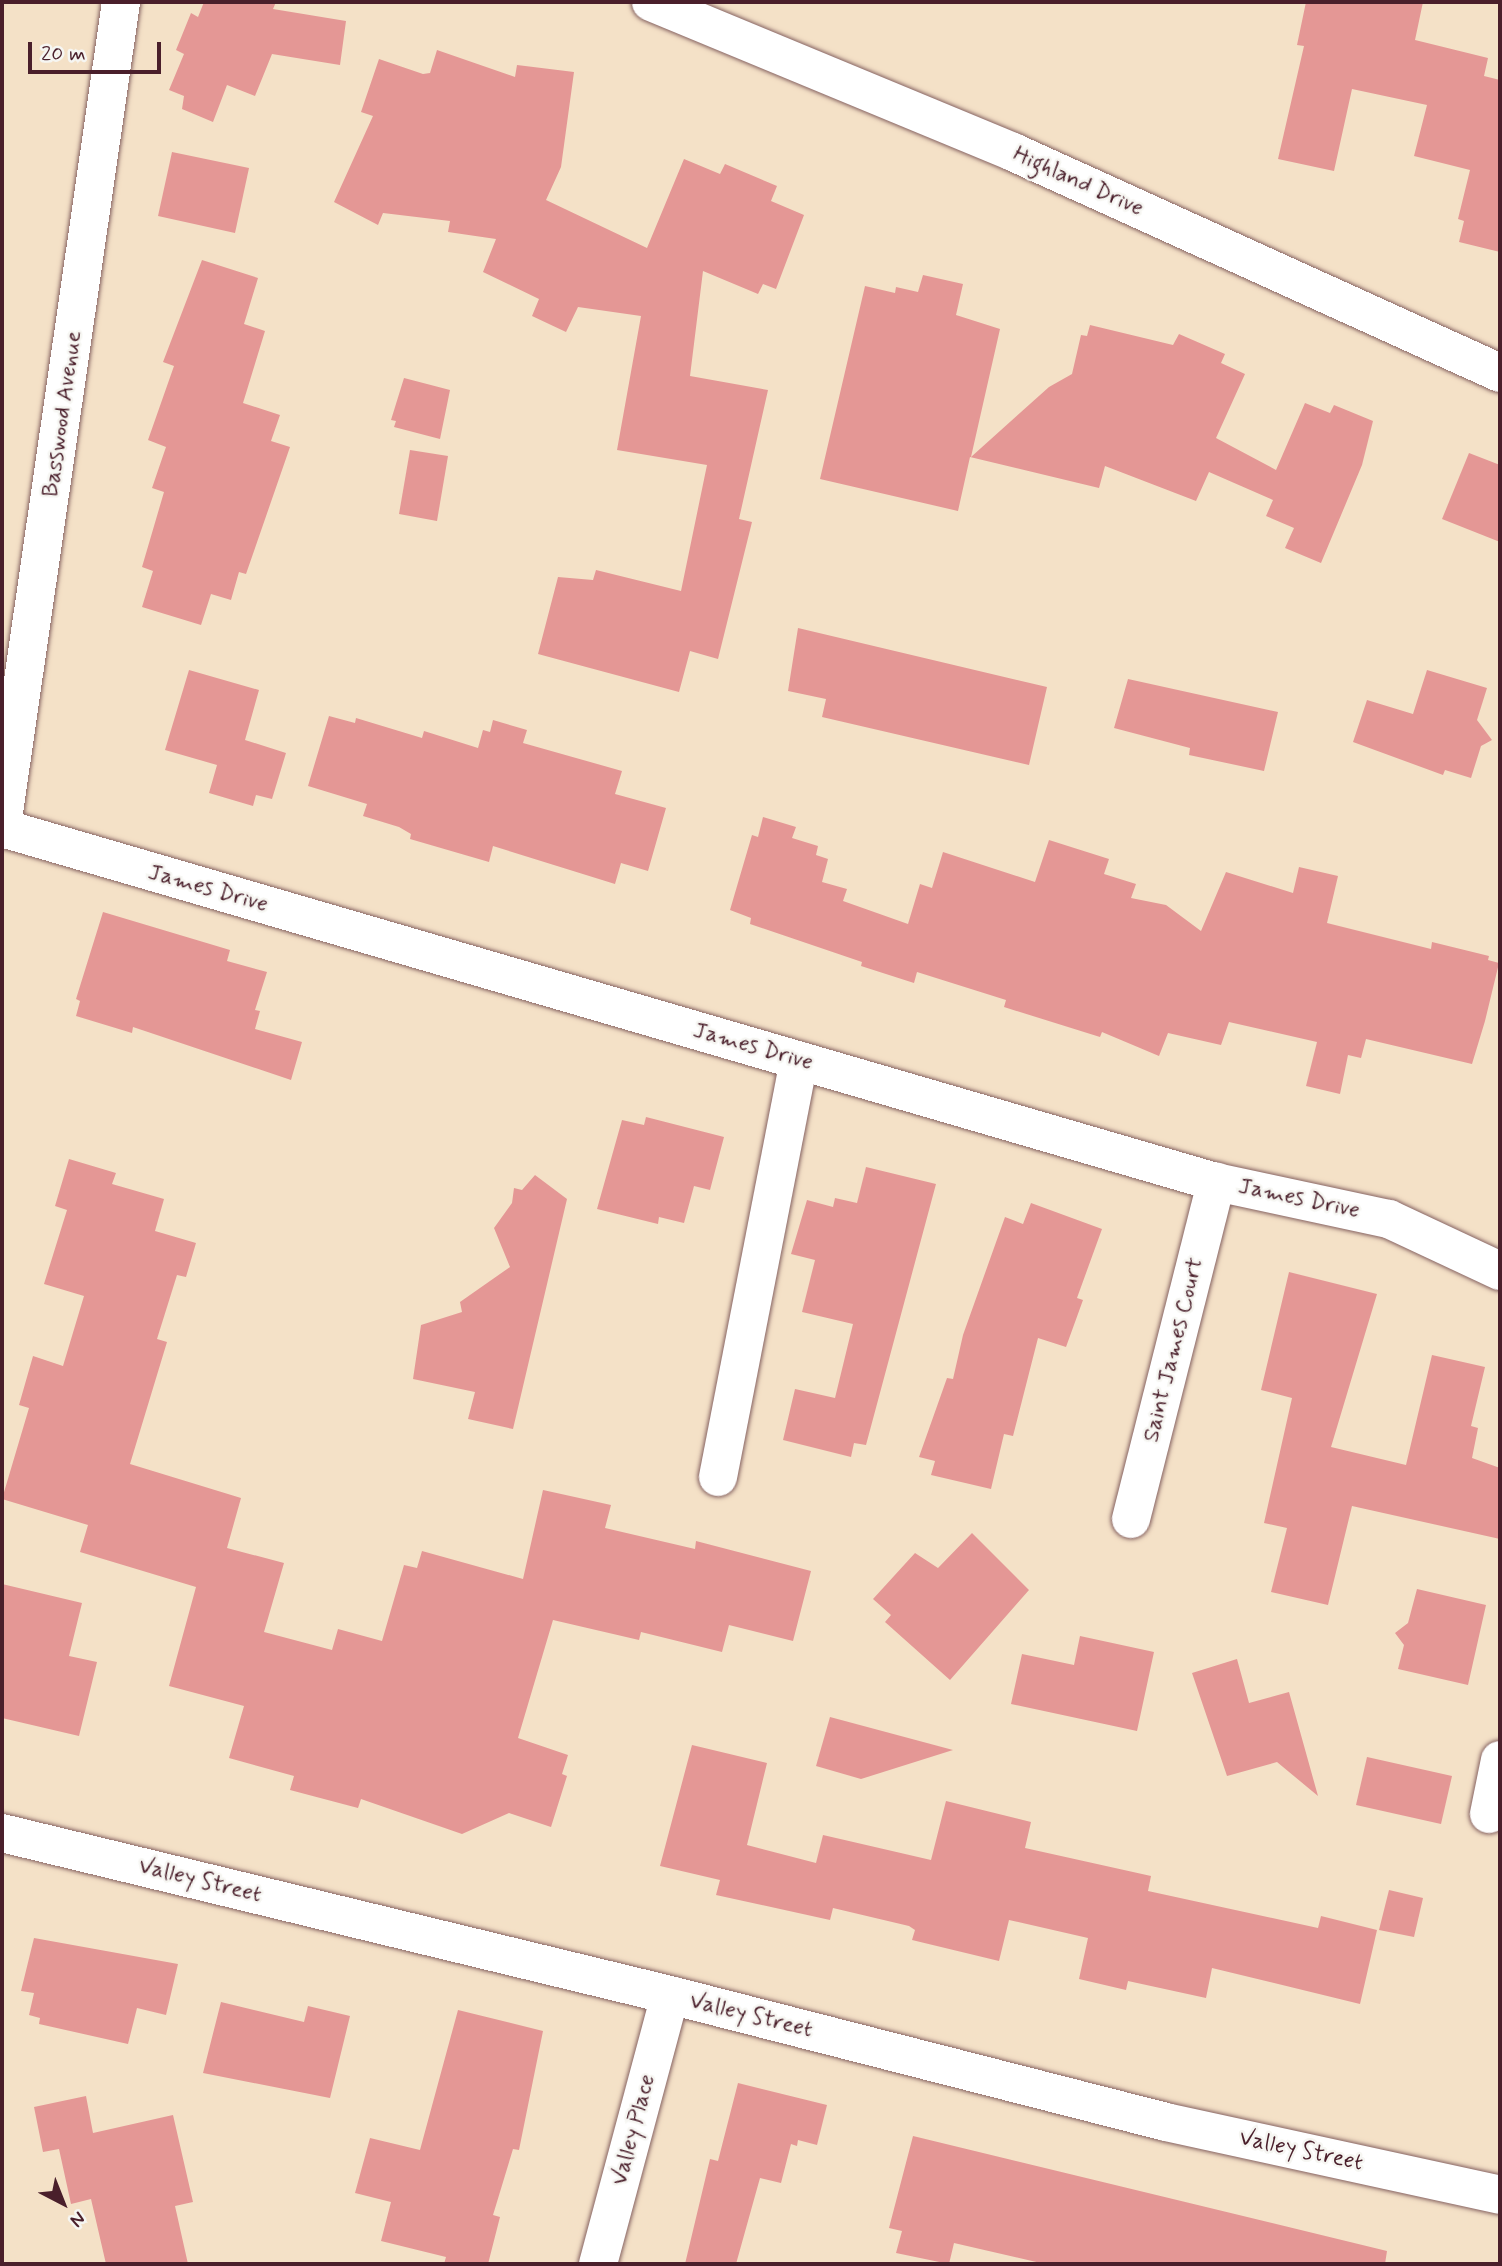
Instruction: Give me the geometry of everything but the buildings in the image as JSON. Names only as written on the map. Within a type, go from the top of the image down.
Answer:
[{"type":"street","name":"Basswood Avenue","points":[[3,817],[121,2]]},
{"type":"street","name":"Highland Drive","points":[[651,2],[1013,152],[1500,373]]},
{"type":"street","name":"James Drive","points":[[3,817],[799,1060],[1216,1182],[1389,1219],[1500,1270]]},
{"type":"street","points":[[718,1477],[799,1060]]},
{"type":"street","name":"Saint James Court","points":[[1131,1519],[1216,1182]]},
{"type":"street","points":[[1489,1814],[1500,1760]]},
{"type":"street","name":"Valley Street","points":[[2,1833],[670,1995],[1166,2122],[1500,2195]]},
{"type":"street","name":"Valley Place","points":[[598,2264],[670,1995]]}]
